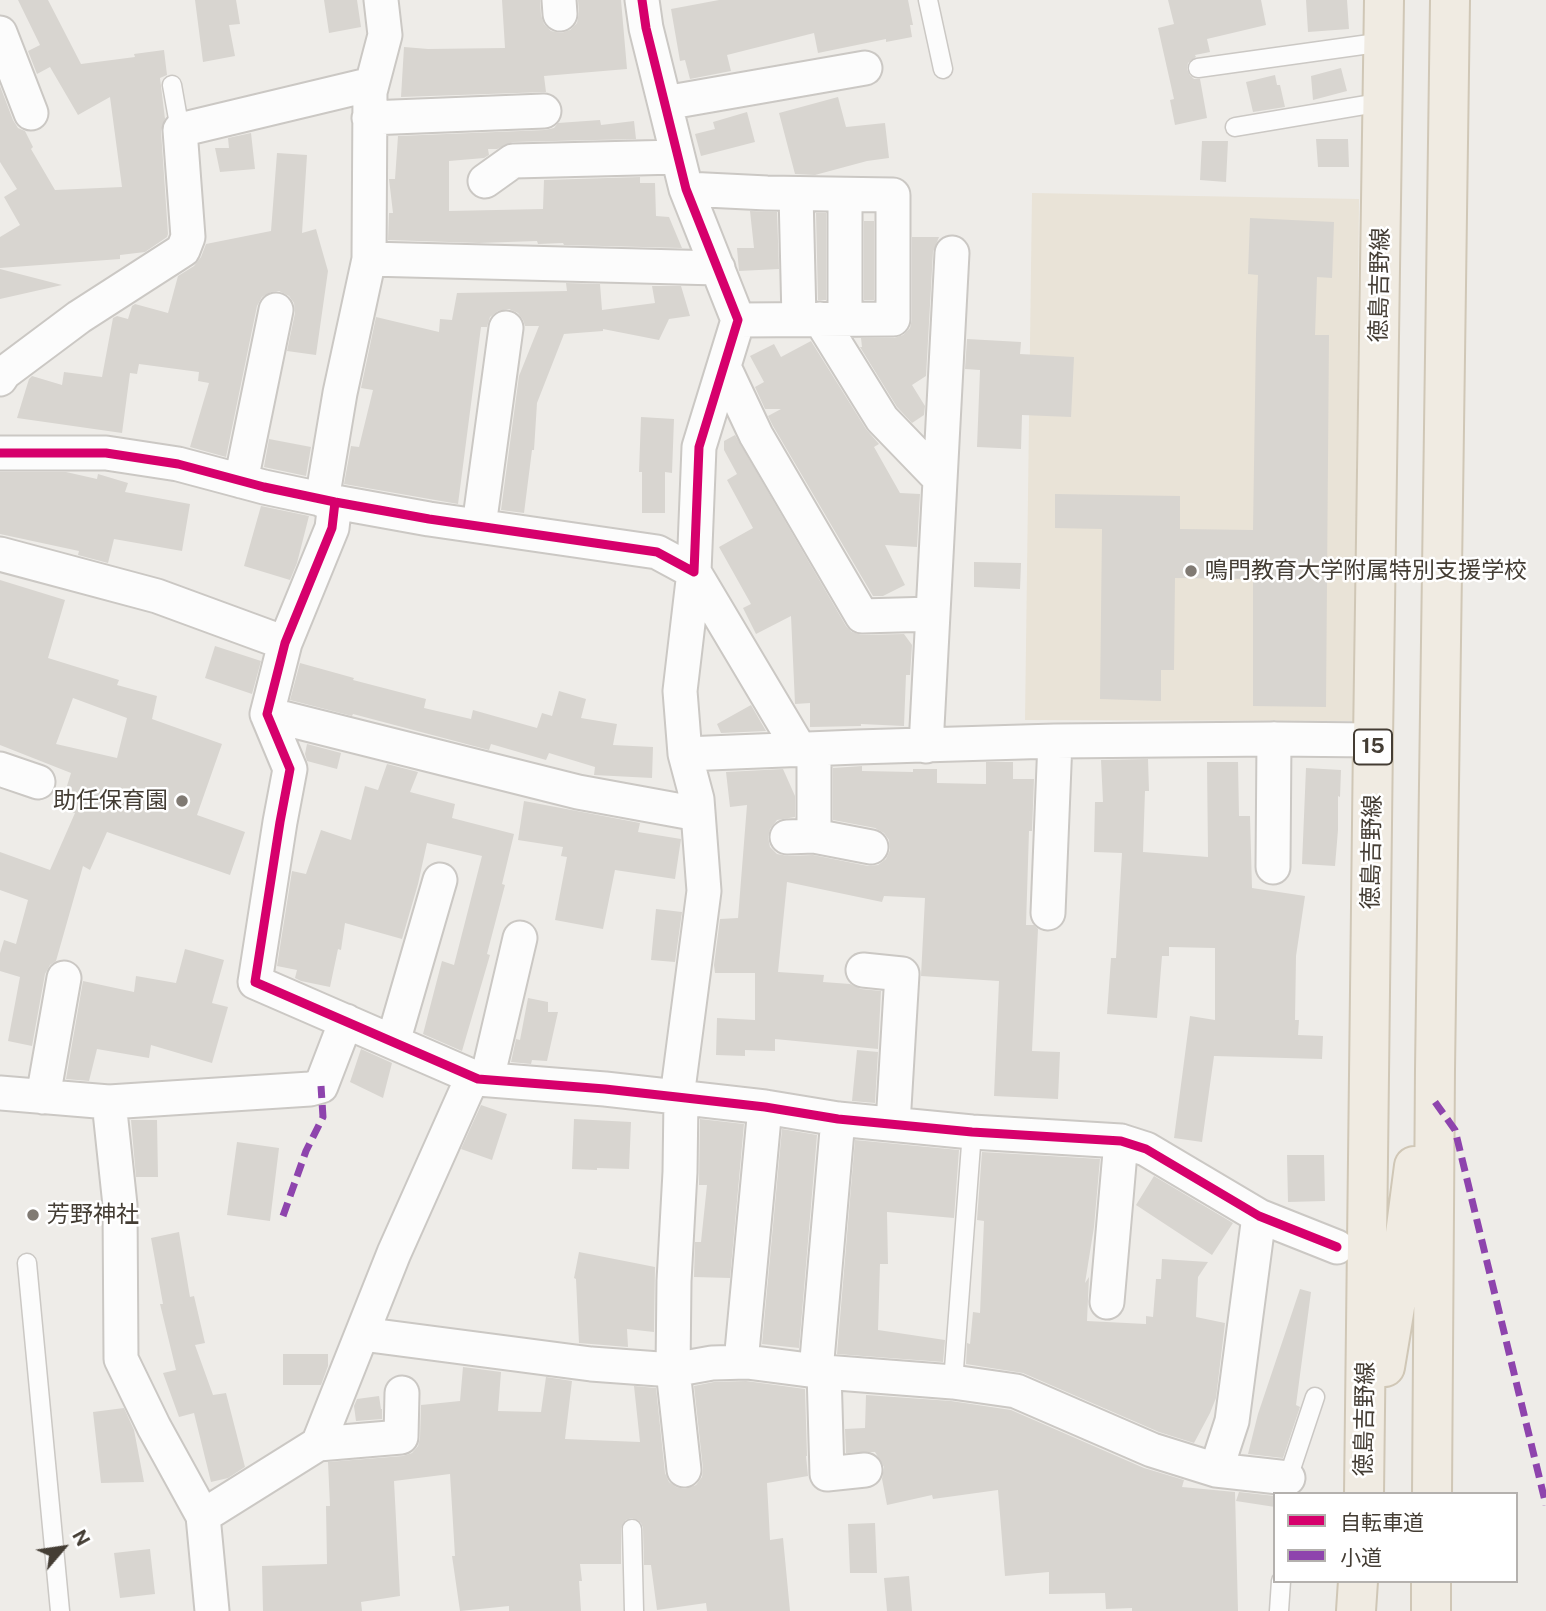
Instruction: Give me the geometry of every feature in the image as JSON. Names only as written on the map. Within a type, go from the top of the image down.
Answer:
[{"type":"main road","name":"徳島吉野線","points":[[1364,1492],[1384,0]]},
{"type":"main road","points":[[1432,1492],[1435,1069],[1450,0]]},
{"type":"main road","points":[[1364,1492],[1396,1295],[1420,1117],[1435,1069]]},
{"type":"main road","points":[[1356,1611],[1358,1583]]},
{"type":"main road","points":[[1431,1583],[1431,1611]]},
{"type":"street","points":[[381,0],[385,35],[370,92],[369,259],[340,393],[329,501],[332,527],[285,643],[267,715],[290,769],[254,982],[480,1078],[679,1097],[838,1119],[972,1132],[1121,1141],[1146,1149],[1259,1216],[1337,1247]]},
{"type":"street","points":[[642,0],[646,27],[686,189],[738,320],[699,447],[694,572],[680,691],[685,754],[697,799],[704,891],[679,1097],[680,1172],[674,1281],[673,1370],[684,1470]]},
{"type":"street","points":[[0,33],[32,113]]},
{"type":"street","points":[[665,103],[865,68]]},
{"type":"street","points":[[0,379],[4,373],[79,317],[183,250],[188,237],[180,130],[372,84]]},
{"type":"street","points":[[369,118],[544,111]]},
{"type":"street","points":[[485,181],[513,160],[678,157]]},
{"type":"street","points":[[686,189],[893,195],[893,318],[738,320]]},
{"type":"street","points":[[796,194],[821,319],[882,419],[940,479]]},
{"type":"street","points":[[821,319],[845,195]]},
{"type":"street","points":[[926,746],[952,253]]},
{"type":"street","points":[[369,259],[718,268]]},
{"type":"street","points":[[241,481],[276,310]]},
{"type":"street","points":[[479,527],[506,328]]},
{"type":"street","points":[[724,367],[756,435],[862,616],[933,614]]},
{"type":"street","points":[[0,453],[106,453],[178,464],[329,501],[479,527],[657,552],[694,572],[807,749],[801,836],[871,847]]},
{"type":"street","points":[[0,554],[157,596],[285,643]]},
{"type":"street","points":[[267,715],[578,792],[698,814]]},
{"type":"street","points":[[1273,867],[1274,738]]},
{"type":"street","points":[[685,754],[1055,741],[1274,738],[1373,740]]},
{"type":"street","points":[[1048,913],[1055,741]]},
{"type":"street","points":[[0,769],[38,782]]},
{"type":"street","points":[[393,1042],[440,880]]},
{"type":"street","points":[[318,1444],[394,1253],[480,1078],[520,938]]},
{"type":"street","points":[[863,970],[902,974],[894,1124]]},
{"type":"street","points":[[43,1097],[64,978]]},
{"type":"street","points":[[0,1093],[109,1102],[310,1089],[321,1086],[346,1021]]},
{"type":"street","points":[[109,1102],[120,1205],[121,1359],[154,1427],[203,1516],[212,1611]]},
{"type":"street","points":[[741,1362],[765,1107]]},
{"type":"street","points":[[838,1119],[820,1371],[827,1474],[865,1470]]},
{"type":"street","points":[[1107,1303],[1121,1141]]},
{"type":"street","points":[[1216,1470],[1231,1421],[1259,1216]]},
{"type":"street","points":[[362,1334],[591,1364],[673,1370],[712,1363],[741,1362],[953,1382],[1016,1391],[1152,1450],[1216,1470],[1287,1486]]},
{"type":"street","points":[[203,1516],[318,1444],[401,1437],[402,1393]]},
{"type":"lane","points":[[928,0],[943,69]]},
{"type":"lane","points":[[1198,68],[1384,42]]},
{"type":"lane","points":[[172,85],[180,130]]},
{"type":"lane","points":[[1235,127],[1383,102]]},
{"type":"lane","points":[[953,1382],[972,1132]]},
{"type":"lane","points":[[27,1263],[60,1611]]},
{"type":"lane","points":[[1287,1486],[1315,1397]]},
{"type":"lane","points":[[632,1530],[634,1611]]},
{"type":"lane","points":[[1279,1611],[1281,1583]]},
{"type":"shaded area","name":"鳴門教育大学附属特別支援学校","points":[[1032,193],[1359,199],[1354,721],[1025,720]]},
{"type":"building","points":[[18,0],[48,0],[81,64],[164,50],[167,75],[160,78],[165,119],[161,131],[168,234],[145,252],[120,255],[120,259],[0,268],[0,237],[20,225],[4,197],[17,189],[0,162],[0,86],[13,120],[18,128],[25,131],[33,147],[31,149],[55,190],[122,187],[110,97],[78,115],[50,67],[37,74],[28,51],[40,45]]},
{"type":"building","points":[[195,0],[236,0],[240,24],[229,25],[235,56],[203,62]]},
{"type":"building","points":[[324,0],[357,0],[361,27],[329,33]]},
{"type":"building","points":[[502,0],[540,0],[544,24],[551,31],[561,33],[570,30],[577,23],[578,0],[621,0],[627,69],[544,76],[546,92],[401,97],[404,47],[505,48]]},
{"type":"building","points":[[719,0],[908,0],[913,25],[910,25],[912,37],[886,42],[886,39],[818,53],[814,33],[727,55],[731,71],[690,79],[685,60],[680,61],[671,9]]},
{"type":"building","points":[[1168,0],[1261,0],[1266,25],[1207,39],[1210,52],[1195,55],[1188,63],[1187,69],[1194,79],[1200,79],[1207,118],[1175,125],[1170,100],[1174,99],[1158,28],[1174,24]]},
{"type":"building","points":[[1306,0],[1347,0],[1349,29],[1308,32]]},
{"type":"building","points":[[1341,68],[1347,91],[1313,100],[1311,76]]},
{"type":"building","points":[[1275,75],[1285,107],[1253,112],[1246,82]]},
{"type":"building","points":[[838,97],[846,127],[885,123],[889,158],[815,175],[795,174],[779,113]]},
{"type":"building","points":[[747,112],[755,142],[701,156],[695,134],[715,129],[713,122]]},
{"type":"building","points":[[600,120],[601,125],[634,121],[636,139],[513,142],[497,149],[488,149],[489,155],[484,158],[449,161],[449,211],[543,209],[544,180],[640,177],[640,183],[655,183],[656,216],[669,217],[682,248],[538,244],[537,241],[479,243],[388,240],[389,213],[393,213],[389,179],[395,179],[398,136],[545,130],[554,128],[558,123]]},
{"type":"building","points":[[251,133],[255,169],[220,172],[215,148],[229,148],[228,138]]},
{"type":"building","points":[[1316,139],[1348,139],[1349,167],[1318,167]]},
{"type":"building","points":[[1202,141],[1228,141],[1226,182],[1200,180]]},
{"type":"building","points":[[277,153],[307,155],[302,233],[316,229],[328,271],[316,355],[287,351],[295,313],[294,303],[289,296],[279,291],[262,297],[257,306],[226,457],[190,447],[209,383],[198,381],[199,372],[139,364],[137,374],[130,373],[122,433],[17,418],[32,376],[62,385],[64,372],[102,377],[113,318],[117,316],[128,319],[135,304],[168,313],[178,276],[194,266],[206,244],[271,231]]},
{"type":"building","points":[[750,211],[777,212],[779,269],[739,271],[737,248],[754,248]]},
{"type":"building","points":[[816,213],[826,213],[826,300],[818,300]]},
{"type":"building","points":[[1250,218],[1334,222],[1332,278],[1317,277],[1315,335],[1329,335],[1326,707],[1253,706],[1253,579],[1175,578],[1174,670],[1161,670],[1161,701],[1100,699],[1102,529],[1055,528],[1055,494],[1180,496],[1180,529],[1253,530],[1258,275],[1248,274]]},
{"type":"building","points":[[864,221],[874,221],[874,300],[864,300]]},
{"type":"building","points":[[912,237],[939,237],[933,252],[926,376],[912,385],[925,406],[924,415],[912,423],[897,407],[860,347],[861,338],[894,338],[903,335],[910,328]]},
{"type":"building","points":[[0,269],[62,285],[0,299]]},
{"type":"building","points":[[566,283],[600,284],[602,310],[655,303],[652,286],[681,286],[690,316],[669,319],[659,340],[603,329],[564,334],[537,403],[534,450],[524,513],[501,510],[519,376],[539,326],[525,326],[518,313],[509,309],[498,311],[490,317],[487,327],[481,327],[458,504],[344,484],[351,446],[359,447],[373,390],[361,388],[376,317],[439,332],[440,319],[452,320],[457,293],[567,291]]},
{"type":"building","points":[[967,339],[1021,342],[1020,354],[1074,357],[1071,417],[1022,415],[1021,449],[977,447],[980,370],[965,369]]},
{"type":"building","points":[[811,341],[866,429],[879,444],[874,447],[900,493],[920,494],[917,547],[885,545],[905,585],[883,596],[873,596],[773,426],[768,416],[781,409],[765,409],[755,387],[764,382],[750,356],[774,344],[781,357]]},
{"type":"building","points":[[641,417],[674,419],[672,473],[665,472],[665,513],[642,513],[642,472],[639,472]]},
{"type":"building","points":[[735,435],[846,626],[852,632],[862,635],[904,634],[912,645],[910,675],[906,675],[904,726],[861,724],[810,727],[810,703],[795,704],[791,616],[756,634],[743,608],[751,604],[719,547],[753,528],[727,480],[737,474],[724,450],[724,441]]},
{"type":"building","points":[[269,439],[311,447],[306,476],[264,467]]},
{"type":"building","points":[[0,472],[66,472],[97,479],[98,474],[128,483],[125,492],[190,504],[182,551],[114,539],[108,563],[78,555],[79,551],[0,534]]},
{"type":"building","points":[[261,506],[309,516],[290,580],[244,566]]},
{"type":"building","points":[[974,562],[1021,563],[1020,589],[974,587]]},
{"type":"building","points":[[0,580],[65,600],[48,658],[119,680],[117,685],[157,696],[152,719],[222,744],[197,815],[245,832],[230,875],[107,832],[90,870],[83,866],[56,961],[45,974],[32,1046],[8,1041],[20,977],[0,971],[0,953],[4,940],[16,944],[28,900],[0,890],[0,852],[50,870],[75,813],[60,808],[71,773],[0,745]],"holes":[[[73,698],[127,718],[117,758],[56,744]]]},
{"type":"building","points":[[215,646],[261,661],[252,694],[205,678]]},
{"type":"building","points":[[300,663],[426,699],[424,708],[471,719],[473,710],[537,728],[542,713],[552,716],[559,691],[586,699],[581,718],[617,724],[613,745],[653,747],[652,778],[594,775],[595,767],[549,753],[546,760],[491,744],[489,750],[290,700]]},
{"type":"building","points":[[751,705],[766,731],[721,733],[717,724]]},
{"type":"building","points":[[307,744],[341,753],[337,769],[307,761]]},
{"type":"building","points":[[1148,759],[1149,791],[1145,791],[1143,852],[1208,857],[1207,762],[1238,762],[1239,816],[1250,816],[1252,888],[1305,896],[1296,956],[1295,1020],[1299,1020],[1298,1035],[1323,1036],[1322,1059],[1214,1056],[1202,1142],[1174,1138],[1190,1016],[1215,1020],[1215,948],[1169,947],[1169,956],[1162,956],[1157,1018],[1107,1014],[1111,958],[1116,958],[1122,853],[1094,852],[1095,802],[1103,802],[1101,760]]},
{"type":"building","points":[[986,762],[1013,762],[1013,779],[1034,779],[1032,831],[1029,831],[1026,925],[1034,925],[1038,929],[1032,1051],[1060,1052],[1058,1099],[994,1096],[999,981],[921,976],[925,898],[884,896],[882,902],[787,882],[778,972],[824,975],[823,982],[850,984],[861,989],[881,991],[878,1049],[775,1039],[775,1051],[745,1050],[745,1056],[716,1055],[717,1018],[755,1020],[755,973],[715,973],[714,965],[720,919],[738,918],[747,805],[730,807],[726,772],[783,769],[795,796],[795,817],[777,820],[770,829],[770,847],[777,854],[813,855],[868,866],[878,865],[886,859],[890,850],[889,840],[875,828],[833,820],[833,768],[862,766],[862,771],[913,772],[913,769],[937,769],[937,783],[986,784]]},
{"type":"building","points":[[387,764],[418,772],[410,792],[455,804],[452,818],[514,834],[502,884],[505,885],[487,954],[490,955],[462,1051],[423,1034],[442,961],[454,965],[482,856],[427,843],[402,939],[345,923],[341,950],[338,949],[330,987],[301,981],[295,978],[297,970],[277,966],[292,871],[306,874],[321,830],[351,840],[365,786],[378,790]]},
{"type":"building","points":[[1306,768],[1341,770],[1335,866],[1302,864]]},
{"type":"building","points":[[524,801],[640,823],[638,832],[681,839],[675,879],[615,870],[603,929],[555,920],[567,857],[561,856],[563,847],[518,840]]},
{"type":"building","points":[[656,909],[682,912],[675,962],[651,960]]},
{"type":"building","points":[[185,949],[224,960],[212,1003],[228,1007],[212,1063],[151,1045],[149,1058],[97,1049],[89,1081],[66,1079],[83,981],[134,992],[136,976],[176,983]]},
{"type":"building","points":[[528,998],[548,1002],[548,1012],[558,1012],[547,1061],[532,1060],[531,1064],[511,1062],[516,1039],[520,1040]]},
{"type":"building","points":[[361,1049],[392,1063],[383,1098],[350,1082]]},
{"type":"building","points":[[857,1050],[878,1052],[875,1103],[852,1101]]},
{"type":"building","points":[[481,1105],[507,1114],[492,1160],[461,1149]]},
{"type":"building","points":[[574,1119],[631,1122],[629,1169],[572,1169]]},
{"type":"building","points":[[700,1119],[744,1124],[730,1278],[694,1277],[695,1242],[701,1242],[707,1185],[699,1185]]},
{"type":"building","points":[[131,1120],[157,1120],[158,1177],[136,1177]]},
{"type":"building","points":[[782,1129],[817,1135],[799,1348],[762,1344]]},
{"type":"building","points":[[855,1140],[959,1150],[954,1218],[887,1212],[888,1264],[880,1264],[878,1330],[945,1340],[943,1362],[837,1354]]},
{"type":"building","points":[[237,1142],[279,1148],[270,1221],[227,1215]]},
{"type":"building","points":[[982,1152],[1100,1159],[1094,1227],[1085,1283],[1089,1277],[1087,1321],[1146,1324],[1146,1316],[1153,1317],[1156,1279],[1161,1279],[1162,1259],[1208,1262],[1198,1277],[1196,1317],[1225,1323],[1216,1398],[1194,1443],[1159,1432],[1023,1373],[966,1364],[973,1312],[980,1313],[984,1221],[977,1220]]},
{"type":"building","points":[[1287,1155],[1324,1155],[1325,1201],[1288,1202]]},
{"type":"building","points":[[1154,1176],[1233,1223],[1212,1255],[1136,1205]]},
{"type":"building","points":[[179,1232],[190,1297],[194,1296],[205,1343],[195,1345],[213,1395],[226,1393],[245,1467],[228,1478],[211,1482],[194,1413],[179,1417],[163,1373],[176,1370],[160,1304],[163,1304],[151,1238]]},
{"type":"building","points":[[579,1252],[655,1267],[654,1332],[627,1329],[628,1347],[579,1343],[574,1278]]},
{"type":"building","points":[[1300,1289],[1311,1292],[1296,1405],[1300,1407],[1283,1458],[1248,1454],[1258,1414]]},
{"type":"building","points":[[283,1354],[328,1354],[328,1366],[321,1385],[283,1385]]},
{"type":"building","points":[[463,1367],[501,1372],[498,1411],[541,1412],[546,1377],[572,1381],[565,1439],[640,1442],[634,1386],[656,1388],[665,1473],[669,1482],[685,1489],[696,1485],[702,1477],[703,1469],[694,1386],[746,1381],[805,1389],[808,1476],[767,1483],[770,1540],[783,1538],[790,1611],[707,1611],[706,1603],[657,1610],[651,1565],[644,1565],[643,1528],[641,1523],[632,1518],[626,1520],[621,1529],[621,1564],[580,1564],[581,1611],[509,1611],[509,1606],[460,1611],[452,1556],[455,1556],[450,1474],[394,1481],[400,1596],[361,1602],[362,1611],[263,1611],[262,1566],[327,1564],[326,1506],[330,1506],[328,1462],[412,1453],[420,1438],[421,1405],[460,1401]]},
{"type":"building","points":[[866,1395],[951,1401],[1011,1410],[1144,1468],[1184,1480],[1182,1487],[1235,1492],[1238,1611],[1106,1609],[1105,1593],[1049,1594],[1049,1572],[1005,1576],[998,1490],[933,1499],[932,1495],[887,1505],[882,1479],[884,1467],[875,1452],[846,1453],[845,1429],[865,1428]]},
{"type":"building","points":[[379,1396],[382,1419],[356,1421],[354,1406],[357,1399]]},
{"type":"building","points":[[124,1408],[134,1430],[144,1482],[101,1483],[93,1412]]},
{"type":"building","points":[[1239,1492],[1273,1496],[1273,1507],[1236,1501]]},
{"type":"building","points":[[875,1523],[877,1573],[850,1573],[848,1524]]},
{"type":"building","points":[[150,1549],[155,1594],[120,1598],[114,1553]]},
{"type":"building","points":[[909,1576],[912,1611],[887,1611],[884,1578]]},
{"type":"marked path","points":[[283,1216],[306,1151],[323,1117],[321,1086]]},
{"type":"marked path","points":[[1435,1102],[1455,1130],[1546,1505]]},
{"type":"cycle path","points":[[0,453],[106,453],[178,464],[264,487],[335,502],[429,519],[657,552],[694,572],[699,447],[738,320],[686,189],[646,28],[642,0]]},
{"type":"cycle path","points":[[335,502],[332,528],[285,643],[267,714],[290,769],[255,982],[478,1079],[605,1089],[765,1107],[838,1119],[972,1132],[1121,1141],[1146,1149],[1259,1216],[1337,1247]]},
{"type":"place","name":"鳴門教育大学附属特別支援学校","points":[[1191,571]]},
{"type":"place","name":"助任保育園","points":[[182,801]]},
{"type":"place","name":"芳野神社","points":[[33,1215]]}]
